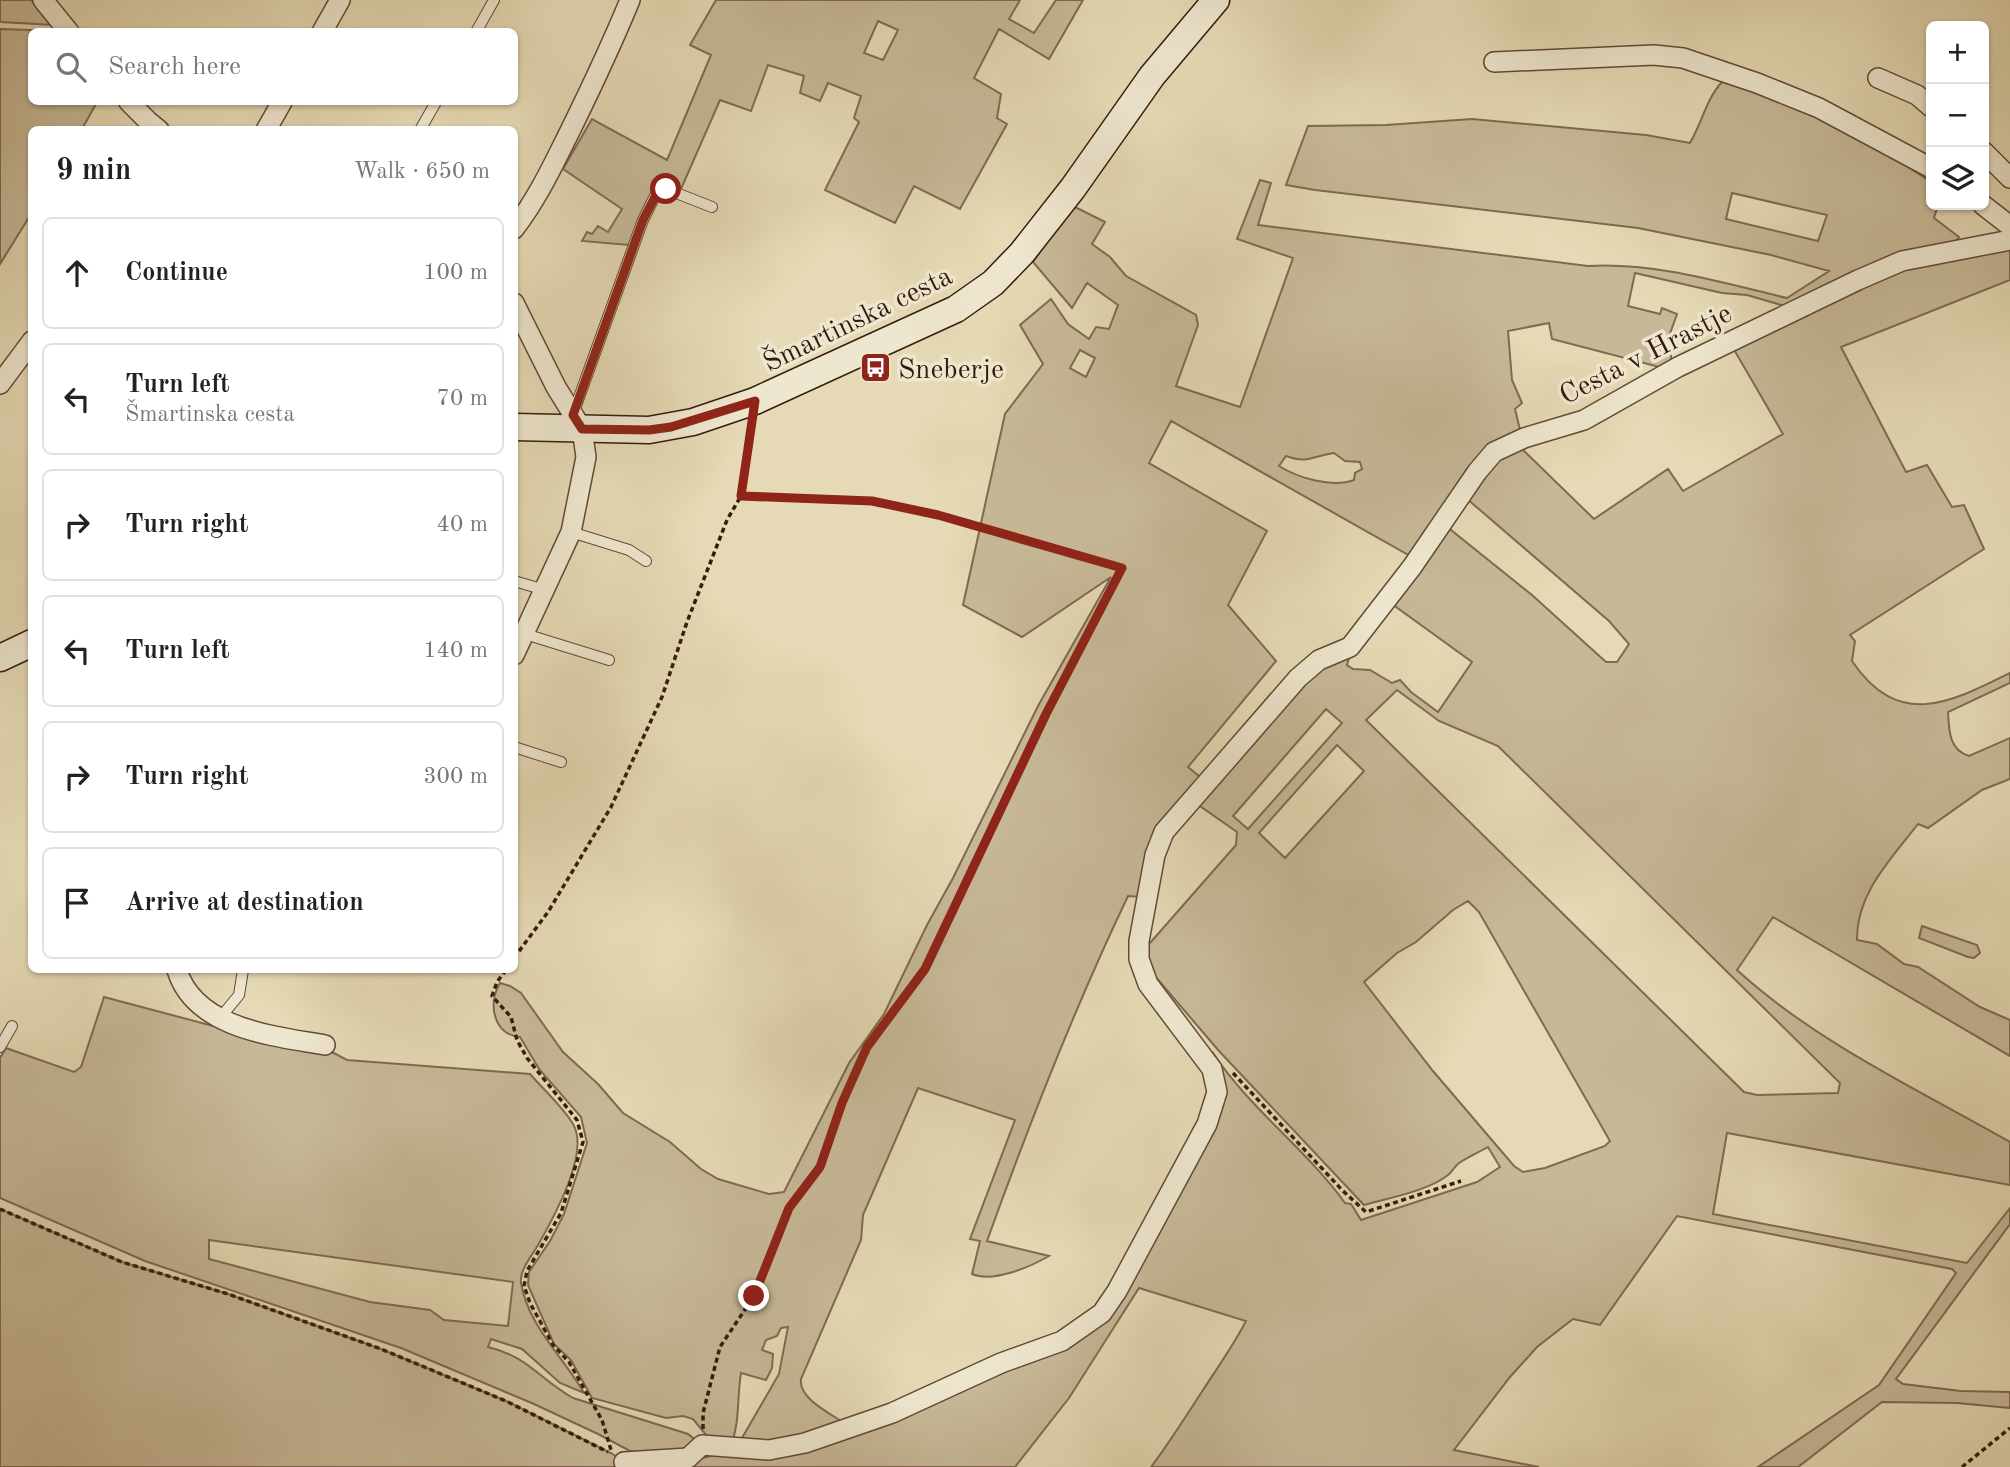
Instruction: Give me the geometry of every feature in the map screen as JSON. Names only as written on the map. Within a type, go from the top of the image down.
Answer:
[{"type":"main road","name":"Šmartinska cesta","points":[[518,427],[577,422],[649,430],[671,427],[755,401],[861,355],[956,309],[993,283],[1043,227],[1148,81],[1212,1]]},
{"type":"main road","points":[[0,658],[28,645]]},
{"type":"street","points":[[43,0],[66,28]]},
{"type":"street","points":[[323,28],[340,0]]},
{"type":"street","points":[[518,224],[530,209],[549,173],[608,54],[630,0]]},
{"type":"street","points":[[1494,62],[1654,55],[1683,58],[1819,108],[1926,165]]},
{"type":"street","points":[[1878,78],[1917,95],[1926,103]]},
{"type":"street","points":[[132,105],[154,126]]},
{"type":"street","points":[[267,126],[280,105]]},
{"type":"street","points":[[1989,157],[2010,178]]},
{"type":"street","points":[[1989,210],[2010,226]]},
{"type":"street","name":"Cesta v Hrastje","points":[[702,1445],[769,1450],[805,1443],[849,1429],[892,1413],[1001,1363],[1062,1340],[1102,1313],[1117,1291],[1208,1124],[1217,1092],[1212,1069],[1148,984],[1139,960],[1139,941],[1155,855],[1164,832],[1298,678],[1319,660],[1350,647],[1412,567],[1477,472],[1494,452],[1524,438],[1584,420],[1678,367],[1902,261],[2010,240]]},
{"type":"street","points":[[518,311],[556,387],[577,422],[586,457],[571,532],[518,647]]},
{"type":"street","points":[[0,384],[28,346]]},
{"type":"street","points":[[179,973],[203,1007],[231,1024],[324,1045]]},
{"type":"street","points":[[618,1457],[688,1458],[702,1445]]},
{"type":"lane","points":[[478,28],[494,0]]},
{"type":"lane","points":[[422,126],[434,105]]},
{"type":"lane","points":[[577,422],[643,220],[655,197],[666,189],[712,207]]},
{"type":"lane","points":[[571,532],[629,550],[646,561]]},
{"type":"lane","points":[[518,582],[545,590]]},
{"type":"lane","points":[[525,634],[609,660]]},
{"type":"lane","points":[[518,748],[561,762]]},
{"type":"lane","points":[[220,1018],[239,995],[243,973]]},
{"type":"lane","points":[[0,1047],[12,1026]]},
{"type":"path","points":[[518,953],[548,912],[611,807],[662,697],[687,622],[727,520],[741,496],[755,401]]},
{"type":"path","points":[[702,1445],[703,1413],[720,1347],[754,1296],[789,1208],[820,1167],[842,1103],[867,1047],[925,969],[1046,714],[1122,568],[938,515],[872,501],[741,496]]},
{"type":"path","points":[[504,973],[492,996],[512,1017],[517,1040],[527,1058],[577,1120],[583,1142],[561,1213],[527,1271],[524,1286],[530,1303],[553,1345],[569,1362],[603,1420],[618,1457]]},
{"type":"path","points":[[1230,1069],[1343,1191],[1366,1212],[1461,1181]]},
{"type":"path","points":[[0,1209],[122,1262],[228,1294],[381,1349],[506,1401],[618,1457]]},
{"type":"path","points":[[1962,1467],[2010,1427]]},
{"type":"shaded area","points":[[0,0],[31,0],[55,25],[0,22]]},
{"type":"shaded area","points":[[716,0],[1020,0],[1009,19],[1034,33],[1056,0],[1083,0],[1049,59],[999,29],[974,78],[1001,94],[997,118],[1007,124],[960,209],[914,186],[895,223],[825,190],[859,122],[854,118],[861,96],[828,83],[820,101],[800,93],[804,76],[768,65],[751,111],[720,100],[681,189],[666,187],[651,194],[629,245],[582,241],[587,232],[592,234],[598,226],[608,232],[622,209],[563,169],[592,119],[667,160],[711,55],[690,45]],"holes":[[[878,21],[898,30],[883,60],[864,53]]]},
{"type":"shaded area","points":[[0,29],[28,30],[28,105],[95,105],[84,126],[28,126],[28,219],[0,264]]},
{"type":"shaded area","points":[[1722,82],[1794,104],[1853,133],[1926,179],[1926,210],[1936,210],[1934,218],[1959,237],[1954,246],[1788,307],[1747,295],[1722,293],[1635,273],[1628,306],[1660,314],[1662,308],[1677,314],[1667,342],[1671,365],[1663,368],[1552,339],[1549,323],[1508,331],[1512,380],[1522,403],[1515,409],[1521,434],[1412,557],[1171,421],[1149,463],[1267,531],[1228,605],[1276,661],[1188,767],[1204,780],[1170,816],[1141,897],[1128,896],[1071,1024],[1019,1154],[987,1241],[1049,1256],[1022,1269],[1001,1275],[990,1277],[972,1274],[980,1241],[970,1239],[1015,1120],[918,1088],[863,1215],[861,1240],[801,1379],[810,1399],[847,1425],[763,1446],[742,1438],[779,1374],[788,1327],[781,1328],[777,1336],[766,1340],[762,1350],[773,1354],[772,1368],[766,1380],[741,1373],[736,1428],[731,1444],[712,1442],[693,1419],[683,1416],[666,1418],[592,1398],[571,1360],[554,1344],[528,1285],[529,1272],[564,1214],[587,1143],[581,1117],[539,1069],[520,1037],[504,1031],[499,1025],[494,1009],[496,991],[500,983],[521,993],[563,1052],[598,1084],[623,1113],[670,1142],[701,1169],[718,1179],[769,1194],[784,1192],[849,1063],[884,1014],[1038,706],[1111,577],[1022,637],[963,605],[1005,414],[1043,364],[1020,325],[1051,299],[1068,324],[1089,339],[1096,327],[1109,329],[1118,305],[1087,283],[1072,308],[1033,262],[1068,212],[1075,207],[1105,222],[1092,244],[1110,257],[1126,276],[1196,315],[1198,325],[1176,386],[1240,407],[1293,258],[1237,239],[1260,180],[1271,183],[1258,225],[1588,266],[1664,270],[1787,298],[1829,271],[1771,255],[1638,228],[1286,185],[1308,126],[1386,125],[1472,119],[1646,135],[1690,143],[1708,103]],"holes":[[[1732,193],[1827,215],[1818,241],[1726,219]],[[1080,350],[1095,358],[1086,377],[1070,368]],[[1334,453],[1345,461],[1360,462],[1362,469],[1355,473],[1354,480],[1326,482],[1305,478],[1279,466],[1286,456],[1305,459]]]},
{"type":"shaded area","points":[[2010,247],[2010,280],[1841,347],[1906,472],[1927,465],[1952,507],[1964,505],[1984,549],[1850,635],[1855,641],[1852,661],[1869,682],[1887,696],[1906,703],[1945,701],[2010,673],[2010,683],[1948,712],[1954,744],[1969,756],[2010,738],[2010,779],[1982,790],[1928,828],[1918,824],[1869,892],[1858,923],[1857,940],[1877,944],[1904,964],[1918,967],[1980,1007],[2010,1020],[2010,1056],[1773,917],[1737,970],[1768,996],[1834,1043],[2010,1142],[2010,1185],[1727,1133],[1713,1214],[1967,1263],[2010,1208],[2010,1224],[1896,1379],[1903,1384],[1961,1391],[2010,1392],[2010,1408],[1957,1403],[1882,1402],[1798,1467],[1758,1467],[1879,1385],[1956,1273],[1952,1269],[1677,1216],[1600,1325],[1573,1319],[1537,1347],[1510,1377],[1454,1450],[1539,1467],[1151,1467],[1246,1321],[1139,1288],[1069,1398],[1015,1467],[644,1467],[686,1462],[719,1454],[771,1454],[1082,1333],[1213,1123],[1213,1053],[1244,1092],[1330,1183],[1345,1203],[1351,1204],[1361,1220],[1477,1182],[1500,1167],[1488,1147],[1459,1163],[1440,1181],[1364,1205],[1219,1051],[1154,975],[1143,951],[1236,845],[1237,832],[1197,804],[1303,679],[1345,657],[1349,658],[1347,665],[1353,669],[1370,670],[1392,683],[1400,680],[1438,712],[1472,662],[1392,604],[1446,526],[1532,595],[1606,662],[1617,662],[1629,644],[1609,621],[1466,498],[1499,457],[1519,446],[1594,519],[1668,469],[1683,491],[1783,434],[1733,348],[1905,265]],"holes":[[[1397,690],[1439,721],[1498,746],[1840,1083],[1838,1093],[1757,1095],[1744,1092],[1366,720]],[[1326,709],[1342,723],[1248,829],[1233,816]],[[1337,745],[1364,771],[1285,858],[1259,833]],[[1468,901],[1479,912],[1610,1141],[1605,1146],[1545,1168],[1523,1172],[1514,1166],[1433,1071],[1364,982],[1453,910]]]},
{"type":"shaded area","points":[[1922,926],[1977,945],[1980,953],[1974,958],[1968,957],[1919,938]]},
{"type":"shaded area","points":[[104,997],[247,1035],[330,1051],[347,1060],[530,1074],[571,1120],[577,1138],[577,1153],[567,1187],[552,1220],[524,1268],[521,1283],[525,1299],[539,1327],[584,1393],[560,1383],[522,1349],[491,1339],[488,1347],[524,1363],[573,1398],[688,1434],[697,1441],[689,1454],[630,1451],[534,1404],[401,1348],[145,1261],[0,1198],[0,1058],[6,1048],[74,1072],[81,1067]],"holes":[[[209,1240],[513,1282],[508,1326],[444,1320],[430,1310],[370,1302],[209,1259]]]},
{"type":"shaded area","points":[[0,1209],[122,1262],[228,1294],[381,1349],[506,1401],[611,1453],[633,1467],[0,1467]]},
{"type":"place","name":"Sneberje","points":[[875,368]]},
{"type":"route","points":[[666,189],[655,197],[643,220],[573,415],[582,429],[649,430],[671,427],[755,401],[741,496],[872,501],[938,515],[1122,568],[1046,714],[925,969],[867,1047],[842,1103],[820,1167],[789,1208],[754,1296]]}]
